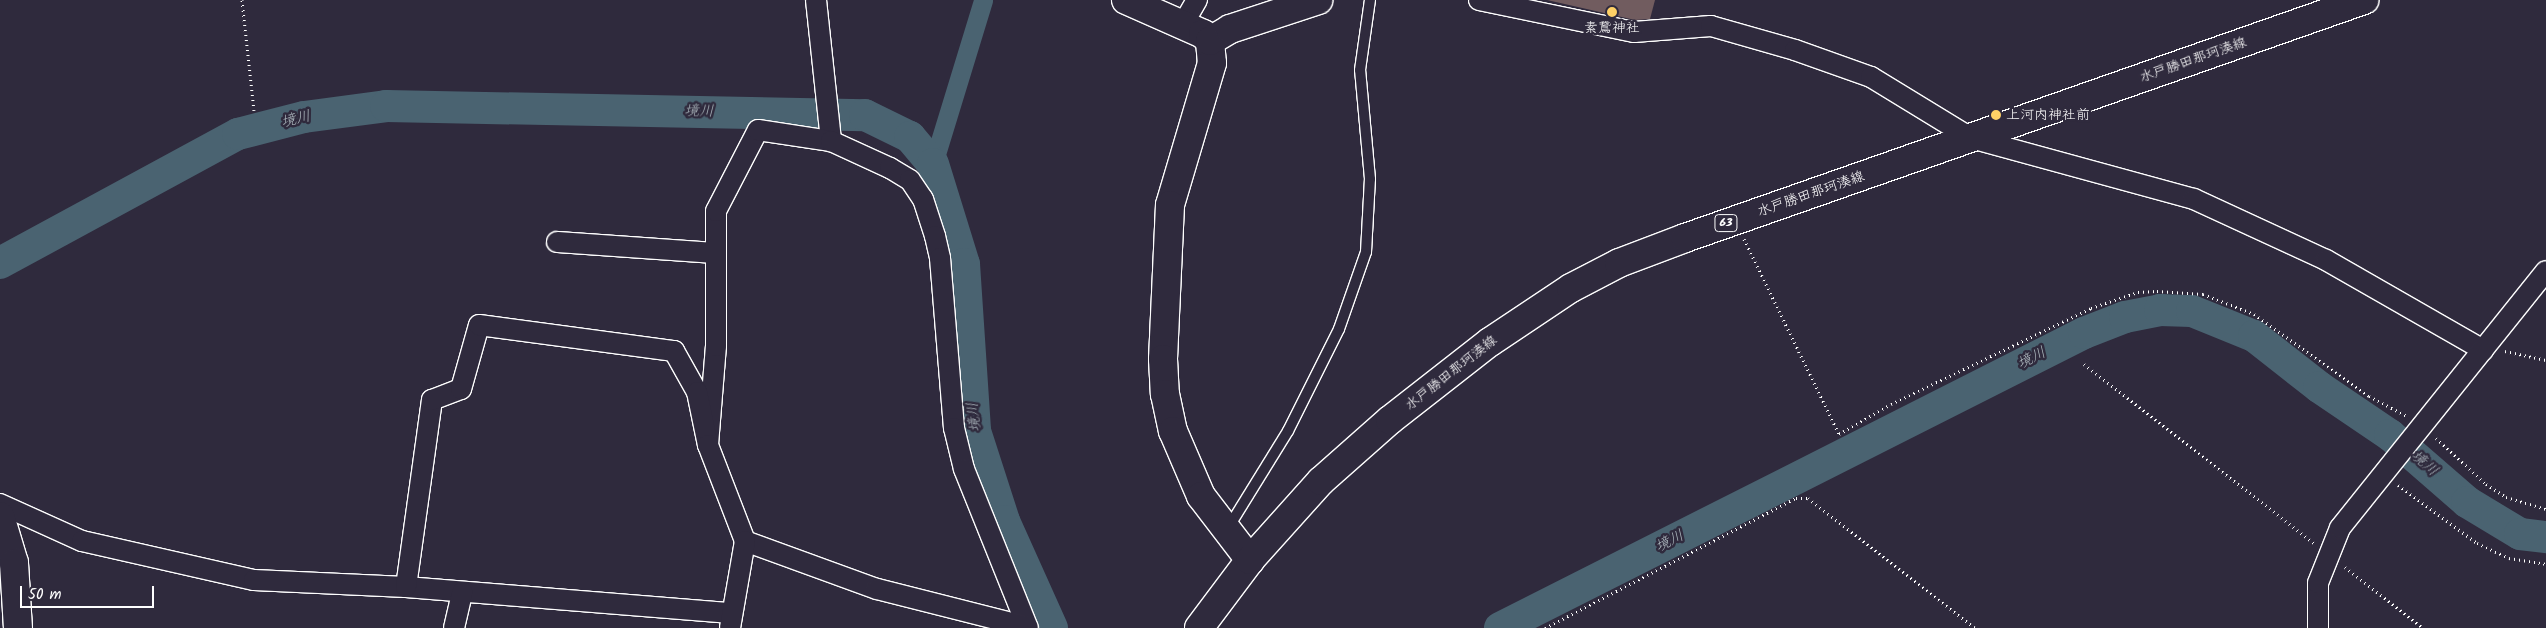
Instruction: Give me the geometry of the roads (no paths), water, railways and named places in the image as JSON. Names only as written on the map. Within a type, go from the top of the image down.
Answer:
[{"type":"main road","points":[[1126,0],[1183,24],[1210,41]]},
{"type":"main road","points":[[1210,41],[1230,29],[1318,0]]},
{"type":"main road","name":"水戸勝田那珂湊線","points":[[1199,628],[1250,560],[1321,481],[1390,420],[1490,342],[1571,288],[1619,263],[1738,219],[2364,0]]},
{"type":"main road","points":[[1210,41],[1212,63],[1170,205],[1163,359],[1173,431],[1185,466],[1201,496],[1250,560]]},
{"type":"main road","points":[[0,516],[14,563],[18,628]]},
{"type":"street","points":[[816,0],[831,134]]},
{"type":"street","points":[[1183,24],[1197,0]]},
{"type":"street","points":[[1480,0],[1634,32],[1711,26],[1745,33],[1871,78],[1971,138],[2194,199],[2326,260],[2486,347]]},
{"type":"street","points":[[708,445],[716,346],[716,211],[758,130],[831,134],[910,180],[923,199],[940,258],[954,428],[964,469],[1028,627]]},
{"type":"street","points":[[557,242],[716,253]]},
{"type":"street","points":[[2318,628],[2318,583],[2327,553],[2340,528],[2546,271]]},
{"type":"street","points":[[0,504],[82,541],[254,580],[406,587],[731,620],[745,540],[708,445],[697,392],[674,351],[479,325],[461,389],[432,400],[406,587]]},
{"type":"street","points":[[745,540],[877,589],[1028,627]]},
{"type":"street","points":[[454,628],[462,592]]},
{"type":"lane","points":[[1226,530],[1288,431],[1339,329],[1366,252],[1370,179],[1360,70],[1370,0]]},
{"type":"waterway","points":[[933,164],[983,0]]},
{"type":"waterway","name":"境川","points":[[0,263],[238,134],[304,117],[386,106],[865,115],[910,137],[933,164],[964,264],[975,431],[1004,521],[1052,628]]},
{"type":"waterway","name":"境川","points":[[1500,628],[2084,333],[2125,317],[2160,310],[2192,311],[2254,336],[2319,387],[2390,435],[2467,502],[2520,534],[2546,537]]},
{"type":"place","name":"素鵞神社","points":[[1612,12]]},
{"type":"place","name":"上河内神社前","points":[[1996,115]]}]
